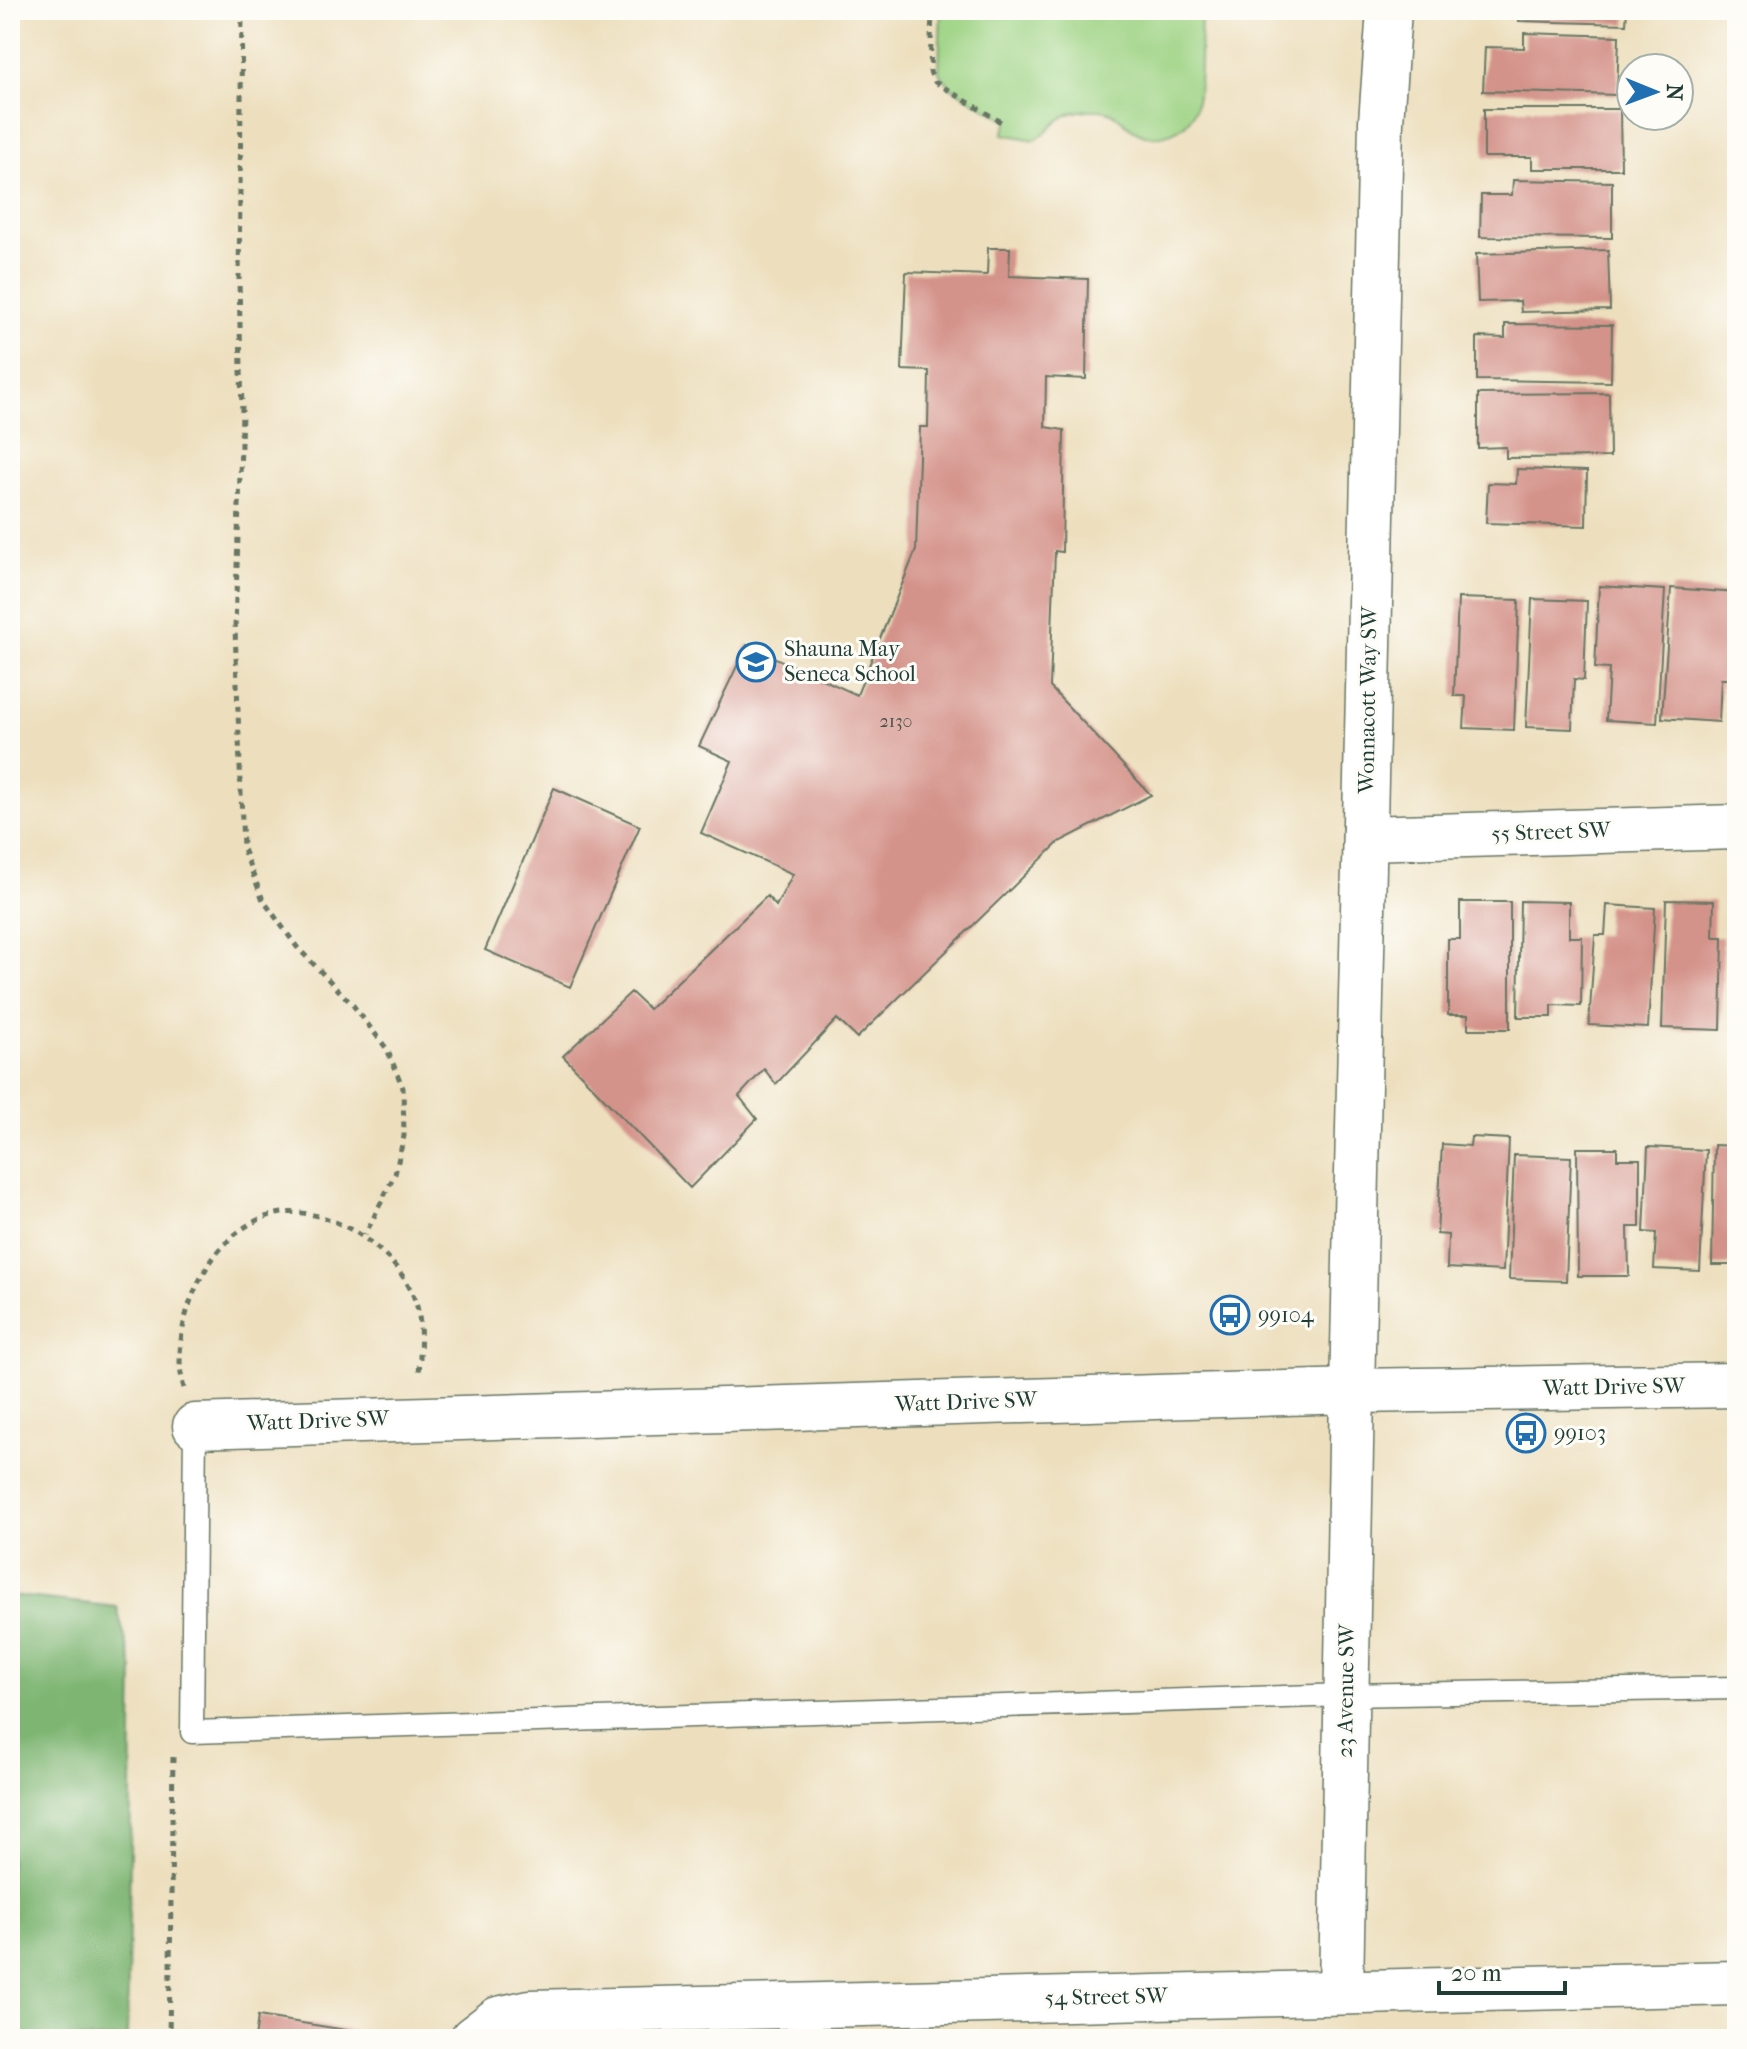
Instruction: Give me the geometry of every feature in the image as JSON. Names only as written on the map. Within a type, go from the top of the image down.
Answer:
[{"type":"street","name":"Wonnacott Way SW","points":[[1352,1391],[1381,122],[1389,10]]},
{"type":"street","name":"55 Street SW","points":[[1365,838],[1737,827]]},
{"type":"street","name":"Watt Drive SW","points":[[195,1426],[1352,1391],[1737,1385]]},
{"type":"street","name":"23 Avenue SW","points":[[1341,1991],[1352,1391]]},
{"type":"street","name":"54 Street SW","points":[[475,2035],[498,2019],[530,2012],[1737,1983]]},
{"type":"lane","points":[[195,1426],[192,1732],[1346,1695],[1737,1688]]},
{"type":"path","points":[[242,10],[239,280],[242,413],[235,628],[243,849],[263,900],[297,947],[352,1004],[387,1049],[403,1088],[404,1136],[395,1174],[365,1235]]},
{"type":"path","points":[[932,10],[930,72],[935,82],[1001,122]]},
{"type":"path","points":[[195,1426],[182,1379],[182,1341],[187,1308],[198,1283],[220,1249],[257,1222],[283,1213],[343,1225],[365,1235],[399,1273],[415,1300],[420,1325],[419,1417]]},
{"type":"path","points":[[169,2039],[173,1774]]},
{"type":"green space","points":[[941,10],[1201,10],[1199,80],[1193,114],[1183,126],[1162,136],[1140,133],[1103,110],[1071,113],[1034,140],[1003,134],[1008,121],[953,89],[939,73]]},
{"type":"green space","points":[[10,1595],[117,1607],[133,1669],[127,2039],[10,2039]]},
{"type":"building","points":[[1519,10],[1627,10],[1626,24],[1519,21]]},
{"type":"building","points":[[1524,33],[1619,36],[1618,52],[1615,52],[1615,95],[1483,91],[1485,47],[1524,48]]},
{"type":"building","points":[[1484,109],[1615,109],[1615,132],[1620,132],[1621,169],[1532,169],[1532,157],[1484,157]]},
{"type":"building","points":[[1513,180],[1612,182],[1612,238],[1480,237],[1481,195],[1512,195]]},
{"type":"building","name":"Shauna May Seneca School","points":[[988,248],[1010,248],[1009,276],[1088,279],[1086,379],[1046,377],[1045,427],[1064,430],[1062,552],[1055,551],[1050,687],[1151,795],[1059,842],[857,1038],[837,1019],[776,1084],[764,1069],[739,1096],[757,1119],[690,1188],[563,1056],[631,992],[649,1009],[767,896],[776,906],[793,874],[701,833],[732,761],[699,746],[747,645],[857,695],[916,550],[920,427],[928,427],[929,371],[902,370],[906,272],[987,275]]},
{"type":"building","points":[[1608,250],[1610,310],[1521,312],[1520,301],[1478,302],[1476,254]]},
{"type":"building","points":[[1505,324],[1612,325],[1611,382],[1477,380],[1477,337],[1505,338]]},
{"type":"building","points":[[1609,393],[1610,457],[1506,458],[1506,447],[1478,448],[1478,394]]},
{"type":"building","points":[[1517,469],[1587,471],[1586,526],[1486,523],[1488,483],[1516,484]]},
{"type":"building","points":[[1599,586],[1665,590],[1657,723],[1606,720],[1609,669],[1595,668]]},
{"type":"building","points":[[1671,588],[1737,593],[1733,679],[1721,679],[1719,722],[1662,718]]},
{"type":"building","points":[[1458,598],[1519,600],[1514,730],[1464,728],[1466,696],[1454,696]]},
{"type":"building","points":[[1532,599],[1587,601],[1584,680],[1574,679],[1572,729],[1526,727]]},
{"type":"building","points":[[554,788],[640,826],[570,987],[485,950]]},
{"type":"building","points":[[1666,900],[1714,901],[1713,937],[1723,937],[1721,1030],[1662,1028]]},
{"type":"building","points":[[1520,901],[1569,902],[1569,937],[1582,937],[1581,1006],[1552,1005],[1552,1017],[1518,1017]]},
{"type":"building","points":[[1460,902],[1510,902],[1510,1029],[1468,1029],[1468,1015],[1448,1015],[1448,939],[1460,939]]},
{"type":"building","points":[[1607,905],[1655,908],[1648,1028],[1589,1025],[1595,935],[1605,935]]},
{"type":"building","points":[[1471,1137],[1509,1139],[1503,1271],[1447,1268],[1448,1235],[1437,1234],[1442,1144],[1470,1146]]},
{"type":"building","points":[[1714,1145],[1737,1146],[1737,1265],[1712,1265]]},
{"type":"building","points":[[1648,1147],[1706,1150],[1700,1271],[1654,1269],[1656,1233],[1644,1232]]},
{"type":"building","points":[[1577,1148],[1617,1148],[1617,1159],[1640,1159],[1640,1227],[1628,1227],[1629,1276],[1578,1276]]},
{"type":"building","points":[[1514,1155],[1571,1157],[1566,1281],[1509,1279]]},
{"type":"building","points":[[258,2016],[365,2033],[364,2039],[255,2039]]},
{"type":"place","name":"Shauna May Seneca School","points":[[756,662]]},
{"type":"place","name":"99104","points":[[1230,1315]]},
{"type":"place","name":"99103","points":[[1526,1433]]}]
